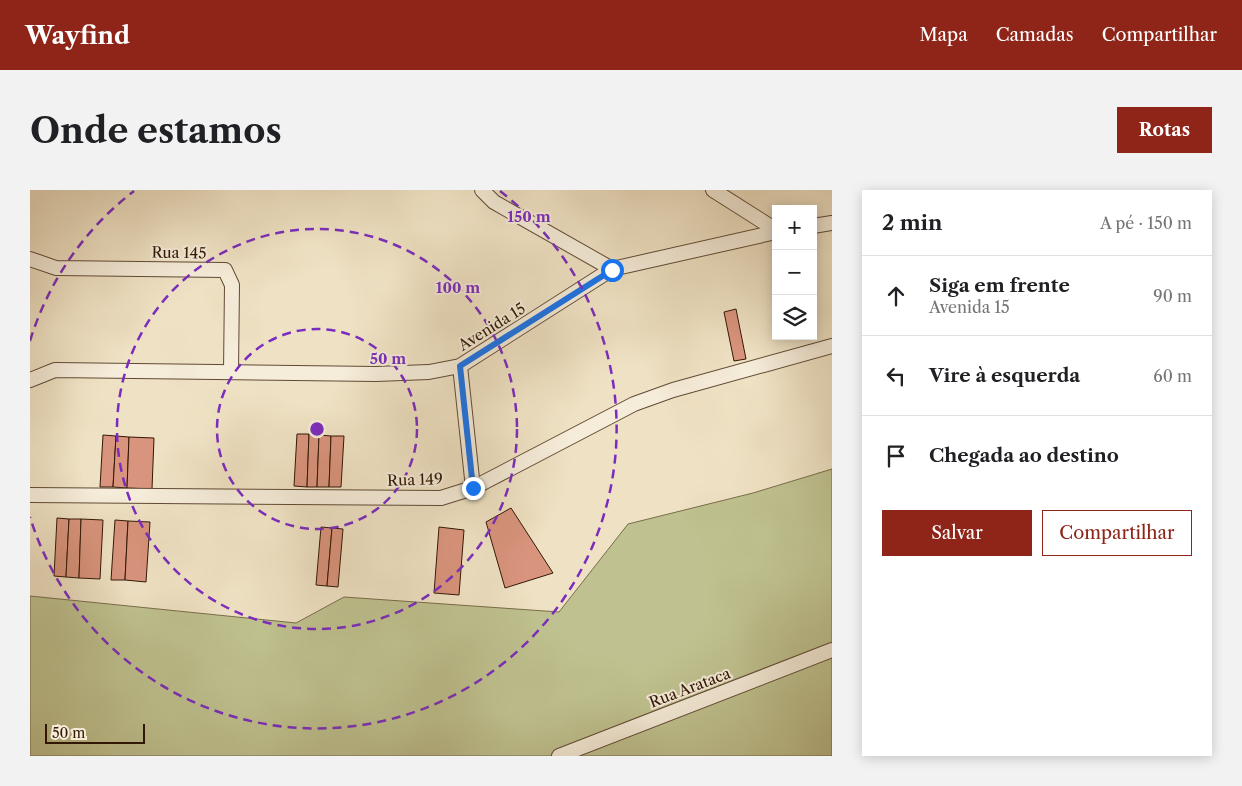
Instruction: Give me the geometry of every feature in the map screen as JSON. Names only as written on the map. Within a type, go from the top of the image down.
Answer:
[{"type":"street","points":[[482,190],[494,202],[612,270]]},
{"type":"street","points":[[713,190],[772,228]]},
{"type":"street","points":[[817,226],[832,224]]},
{"type":"street","name":"Avenida 15","points":[[30,380],[55,370],[376,374],[429,372],[460,366],[612,270],[772,232]]},
{"type":"street","name":"Rua 145","points":[[30,260],[56,268],[225,270],[232,285],[231,371]]},
{"type":"street","name":"Rua 149","points":[[30,496],[441,498],[473,488],[634,404],[673,390],[832,346]]},
{"type":"street","points":[[460,366],[473,488]]},
{"type":"street","name":"Rua Arataca","points":[[559,756],[832,650]]},
{"type":"green space","points":[[832,469],[832,756],[30,756],[30,596],[296,623],[344,597],[559,612],[628,524],[753,493]]},
{"type":"building","points":[[736,309],[746,359],[734,361],[724,312]]},
{"type":"building","points":[[297,434],[309,434],[307,487],[294,486]]},
{"type":"building","points":[[309,434],[319,435],[317,487],[307,487]]},
{"type":"building","points":[[103,435],[116,436],[113,487],[100,487]]},
{"type":"building","points":[[319,435],[331,436],[329,487],[317,487]]},
{"type":"building","points":[[116,436],[129,437],[127,488],[113,487]]},
{"type":"building","points":[[331,436],[344,436],[341,487],[329,487]]},
{"type":"building","points":[[129,437],[154,438],[152,489],[127,488]]},
{"type":"building","points":[[511,508],[553,573],[505,588],[486,522]]},
{"type":"building","points":[[57,518],[69,519],[66,577],[54,576]]},
{"type":"building","points":[[69,519],[81,519],[79,578],[66,577]]},
{"type":"building","points":[[81,519],[103,520],[100,579],[79,578]]},
{"type":"building","points":[[115,520],[128,521],[125,580],[111,580]]},
{"type":"building","points":[[128,521],[150,522],[146,582],[125,580]]},
{"type":"building","points":[[321,527],[332,528],[327,586],[316,585]]},
{"type":"building","points":[[439,527],[464,530],[459,595],[434,593]]},
{"type":"building","points":[[332,528],[343,529],[338,587],[327,586]]},
{"type":"route","points":[[473,488],[460,366],[612,270]]}]
